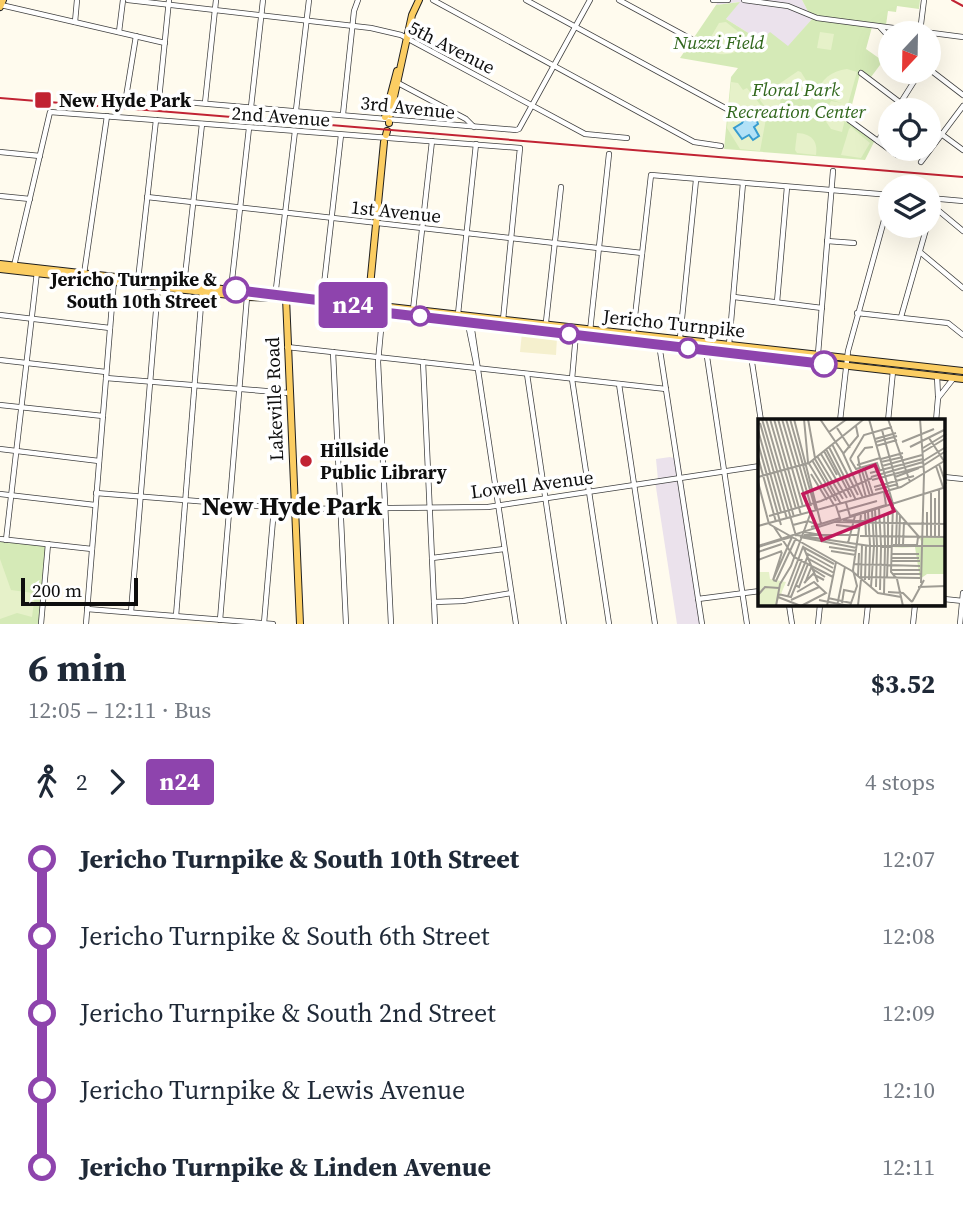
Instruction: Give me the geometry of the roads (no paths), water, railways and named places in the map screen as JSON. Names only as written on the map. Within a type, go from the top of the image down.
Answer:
[{"type":"main road","points":[[0,6],[3,0]]},
{"type":"main road","points":[[388,119],[413,12],[419,0]]},
{"type":"main road","points":[[388,119],[403,53]]},
{"type":"main road","points":[[368,307],[387,137]]},
{"type":"main road","name":"Jericho Turnpike","points":[[0,266],[137,282],[172,283],[202,292],[276,297]]},
{"type":"main road","name":"Jericho Turnpike","points":[[137,282],[158,287],[231,289],[276,297],[413,310],[471,320],[576,332],[660,340],[680,338],[962,369]]},
{"type":"main road","points":[[158,287],[172,283]]},
{"type":"main road","name":"Lakeville Road","points":[[286,298],[300,624]]},
{"type":"main road","name":"Jericho Turnpike","points":[[383,308],[388,313],[458,318]]},
{"type":"main road","name":"Jericho Turnpike","points":[[471,320],[503,321],[546,328]]},
{"type":"main road","name":"Jericho Turnpike","points":[[590,333],[633,334],[706,350],[963,379]]},
{"type":"main road","points":[[755,356],[801,356],[804,352]]},
{"type":"main road","points":[[953,378],[962,369]]},
{"type":"street","points":[[75,22],[77,0]]},
{"type":"street","points":[[119,32],[126,0]]},
{"type":"street","name":"5th Avenue","points":[[126,0],[378,29],[407,37],[588,135],[627,138]]},
{"type":"street","points":[[205,103],[216,0]]},
{"type":"street","points":[[251,107],[262,0]]},
{"type":"street","points":[[296,110],[309,0]]},
{"type":"street","points":[[343,114],[358,0]]},
{"type":"street","points":[[433,0],[694,142],[721,146]]},
{"type":"street","points":[[526,0],[727,109]]},
{"type":"street","points":[[532,105],[590,0]]},
{"type":"street","points":[[619,0],[691,39]]},
{"type":"street","points":[[713,0],[728,0]]},
{"type":"street","points":[[744,0],[788,6],[817,18],[878,26]]},
{"type":"street","points":[[923,21],[924,0]]},
{"type":"street","points":[[159,99],[169,3]]},
{"type":"street","points":[[0,6],[165,43]]},
{"type":"street","points":[[942,34],[963,37]]},
{"type":"street","name":"3rd Avenue","points":[[135,36],[127,94],[397,121],[519,129],[532,105]]},
{"type":"street","points":[[861,73],[894,98]]},
{"type":"street","points":[[942,79],[963,95]]},
{"type":"street","points":[[398,83],[475,127]]},
{"type":"street","points":[[921,162],[963,106]]},
{"type":"street","name":"2nd Avenue","points":[[40,156],[50,112],[520,148],[511,238]]},
{"type":"street","points":[[84,276],[107,116]]},
{"type":"street","points":[[137,282],[156,120]]},
{"type":"street","points":[[849,120],[878,141]]},
{"type":"street","points":[[184,287],[202,124]]},
{"type":"street","points":[[231,289],[249,128]]},
{"type":"street","points":[[276,297],[295,131]]},
{"type":"street","points":[[942,134],[963,150]]},
{"type":"street","points":[[322,302],[341,135]]},
{"type":"street","points":[[413,310],[432,141]]},
{"type":"street","points":[[458,318],[476,144]]},
{"type":"street","points":[[0,152],[40,156],[14,268]]},
{"type":"street","points":[[590,333],[610,154]]},
{"type":"street","points":[[818,354],[833,171]]},
{"type":"street","points":[[633,334],[651,175],[878,194]]},
{"type":"street","points":[[680,338],[696,180]]},
{"type":"street","points":[[728,353],[743,183]]},
{"type":"street","points":[[546,328],[561,187]]},
{"type":"street","points":[[778,302],[787,187]]},
{"type":"street","points":[[0,196],[30,199]]},
{"type":"street","name":"1st Avenue","points":[[147,197],[642,253]]},
{"type":"street","points":[[941,199],[963,201]]},
{"type":"street","points":[[941,213],[963,232]]},
{"type":"street","points":[[503,321],[511,238]]},
{"type":"street","points":[[840,419],[847,357],[879,238]]},
{"type":"street","points":[[901,317],[924,238]]},
{"type":"street","points":[[827,241],[854,243]]},
{"type":"street","points":[[920,252],[963,288]]},
{"type":"street","points":[[37,270],[11,495],[3,539],[92,550]]},
{"type":"street","points":[[86,624],[114,279]]},
{"type":"street","points":[[131,612],[158,287]]},
{"type":"street","points":[[176,616],[202,292]]},
{"type":"street","points":[[220,620],[247,297]]},
{"type":"street","points":[[734,297],[822,308]]},
{"type":"street","points":[[383,308],[378,358],[390,624]]},
{"type":"street","points":[[857,313],[948,323],[963,335]]},
{"type":"street","points":[[0,315],[110,328]]},
{"type":"street","points":[[471,320],[516,624]]},
{"type":"street","points":[[576,332],[572,379],[609,624]]},
{"type":"street","points":[[660,340],[702,624]]},
{"type":"street","points":[[287,347],[666,389]]},
{"type":"street","points":[[706,350],[747,624]]},
{"type":"street","points":[[333,352],[346,624]]},
{"type":"street","points":[[755,356],[761,419]]},
{"type":"street","points":[[0,360],[150,382],[289,393]]},
{"type":"street","points":[[423,362],[435,624]]},
{"type":"street","points":[[888,419],[892,371]]},
{"type":"street","points":[[527,374],[564,624]]},
{"type":"street","points":[[936,419],[937,376]]},
{"type":"street","points":[[938,398],[953,378]]},
{"type":"street","points":[[619,384],[655,624]]},
{"type":"street","points":[[0,405],[103,416]]},
{"type":"street","points":[[0,449],[99,461]]},
{"type":"street","name":"Lowell Avenue","points":[[96,493],[295,509],[429,508],[498,505],[758,466]]},
{"type":"street","points":[[0,494],[95,505]]},
{"type":"street","points":[[264,623],[274,508]]},
{"type":"street","points":[[41,624],[48,544]]},
{"type":"street","points":[[432,558],[504,549]]},
{"type":"street","points":[[698,599],[758,590]]},
{"type":"street","points":[[434,602],[464,601],[511,593]]},
{"type":"street","points":[[960,624],[963,593]]},
{"type":"street","points":[[789,606],[792,624]]},
{"type":"street","points":[[818,624],[820,606]]},
{"type":"street","points":[[866,624],[868,606]]},
{"type":"street","points":[[913,624],[915,606]]},
{"type":"street","points":[[87,609],[272,624]]},
{"type":"water","points":[[753,111],[758,124],[754,127],[759,136],[753,140],[749,135],[742,139],[734,128],[742,123],[748,112]]},
{"type":"railway","points":[[952,0],[963,6]]},
{"type":"railway","points":[[0,98],[963,177]]},
{"type":"place","name":"New Hyde Park","points":[[43,100]]},
{"type":"place","name":"Jericho Turnpike & South 10th Street","points":[[236,290]]},
{"type":"place","name":"Hillside Public Library","points":[[306,461]]},
{"type":"district","name":"New Hyde Park","points":[[292,506]]},
{"type":"park label","name":"Nuzzi Field","points":[[719,42]]},
{"type":"park label","name":"Floral Park Recreation Center","points":[[796,100]]}]
